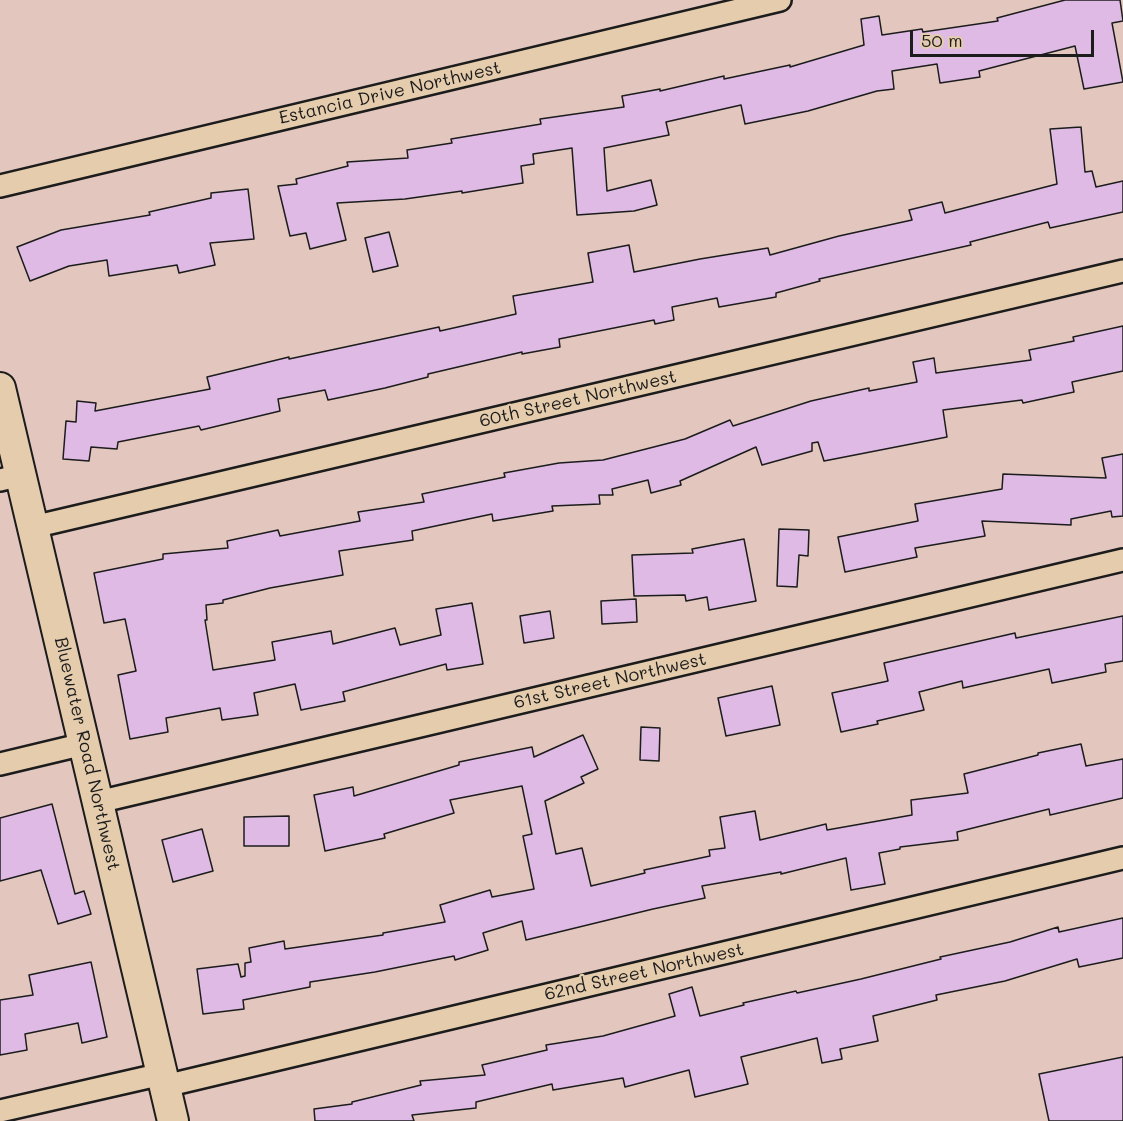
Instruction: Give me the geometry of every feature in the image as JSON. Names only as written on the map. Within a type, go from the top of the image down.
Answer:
[{"type":"street","name":"Estancia Drive Northwest","points":[[0,186],[780,0]]},
{"type":"street","name":"60th Street Northwest","points":[[33,527],[1123,271]]},
{"type":"street","name":"Bluewater Road Northwest","points":[[0,388],[10,477],[33,527],[173,1121]]},
{"type":"street","name":"61st Street Northwest","points":[[98,802],[1123,560]]},
{"type":"street","points":[[0,764],[84,744]]},
{"type":"street","name":"62nd Street Northwest","points":[[0,1111],[163,1080],[1123,858]]},
{"type":"building","points":[[1065,0],[1120,0],[1123,21],[1112,23],[1123,82],[1084,89],[1075,46],[979,71],[980,77],[940,83],[937,64],[892,71],[894,89],[877,91],[808,111],[745,124],[741,105],[666,122],[669,135],[604,148],[607,191],[651,180],[657,205],[634,211],[577,215],[572,148],[533,154],[534,164],[521,166],[523,183],[462,193],[462,191],[405,199],[337,203],[346,240],[310,249],[306,233],[290,236],[278,186],[297,184],[296,179],[348,166],[347,162],[408,158],[407,150],[452,143],[451,139],[541,124],[540,119],[624,107],[622,96],[660,89],[660,91],[724,76],[724,79],[790,65],[790,67],[864,45],[861,19],[879,16],[882,35],[922,29],[923,32],[998,21],[997,18]]},
{"type":"building","points":[[1081,127],[1085,172],[1092,171],[1096,187],[1123,181],[1123,212],[1050,228],[1048,222],[970,242],[971,245],[819,279],[820,281],[776,293],[776,297],[719,307],[717,298],[672,307],[674,320],[655,324],[654,320],[559,339],[560,347],[522,354],[522,352],[428,374],[428,377],[385,388],[328,400],[325,390],[278,399],[280,411],[201,430],[199,426],[118,442],[117,449],[91,447],[89,461],[63,459],[66,421],[76,422],[77,401],[96,403],[95,411],[210,389],[207,377],[289,357],[289,359],[439,327],[440,331],[516,314],[513,296],[593,282],[588,253],[629,245],[634,272],[768,248],[770,255],[839,236],[912,220],[909,210],[942,202],[945,213],[1057,184],[1050,129]]},
{"type":"building","points":[[248,189],[254,239],[210,243],[215,265],[179,273],[177,265],[109,276],[107,260],[69,266],[30,281],[17,247],[61,230],[150,215],[149,212],[211,198],[211,193]]},
{"type":"building","points":[[389,232],[398,266],[373,272],[365,238]]},
{"type":"building","points":[[1123,326],[1123,371],[1072,382],[1074,392],[1023,403],[1022,400],[943,410],[947,437],[824,461],[818,442],[812,443],[812,451],[762,465],[756,447],[680,481],[681,485],[651,493],[648,480],[612,489],[613,495],[599,495],[600,504],[552,506],[553,511],[493,521],[492,514],[412,531],[413,540],[339,551],[343,575],[270,588],[223,600],[223,603],[206,605],[207,620],[205,620],[213,670],[275,660],[272,642],[331,631],[333,644],[395,628],[400,645],[441,635],[436,609],[472,603],[483,664],[447,670],[446,664],[343,692],[345,701],[301,710],[295,684],[254,693],[258,715],[222,720],[220,708],[166,718],[168,732],[130,739],[118,675],[136,671],[125,619],[104,623],[94,573],[163,559],[163,554],[228,548],[227,541],[278,530],[280,536],[360,521],[358,512],[424,502],[422,494],[505,477],[504,473],[559,463],[603,460],[685,439],[730,420],[733,426],[811,401],[869,388],[869,391],[917,382],[913,362],[934,358],[936,373],[1031,360],[1029,350],[1074,341],[1073,337]]},
{"type":"building","points":[[1123,454],[1123,516],[1112,517],[1111,511],[1071,519],[1071,525],[982,521],[985,536],[915,548],[917,557],[845,572],[838,537],[918,521],[915,504],[1002,489],[1003,474],[1106,478],[1102,458]]},
{"type":"building","points":[[779,529],[809,530],[808,556],[799,555],[797,587],[777,586]]},
{"type":"building","points":[[744,539],[756,601],[709,610],[707,597],[686,601],[685,595],[634,596],[632,555],[693,553],[692,549]]},
{"type":"building","points":[[636,599],[637,622],[602,624],[601,601]]},
{"type":"building","points":[[550,611],[554,638],[524,643],[520,616]]},
{"type":"building","points":[[1123,616],[1123,661],[1105,664],[1106,672],[1052,683],[1049,669],[963,688],[962,681],[919,692],[924,710],[841,732],[832,693],[888,681],[884,663],[1015,633],[1016,638]]},
{"type":"building","points":[[772,686],[780,725],[726,736],[718,698]]},
{"type":"building","points":[[641,727],[660,728],[659,761],[640,760]]},
{"type":"building","points":[[583,735],[598,769],[581,777],[584,783],[545,801],[556,854],[582,848],[591,886],[645,873],[644,870],[710,856],[709,850],[725,848],[720,817],[755,811],[760,840],[826,824],[827,830],[912,815],[911,800],[968,793],[964,774],[1038,755],[1038,753],[1081,744],[1086,766],[1123,759],[1123,798],[1050,815],[1049,809],[957,832],[958,840],[900,847],[900,849],[879,853],[885,884],[851,890],[846,858],[781,874],[781,872],[702,886],[705,898],[526,940],[522,921],[483,933],[488,950],[455,960],[454,956],[310,982],[310,987],[243,1000],[244,1009],[203,1014],[197,969],[238,964],[241,977],[245,976],[245,963],[251,962],[249,948],[284,941],[285,949],[383,935],[383,933],[445,922],[440,905],[490,890],[492,897],[534,889],[523,836],[532,834],[522,786],[450,800],[454,813],[384,834],[385,838],[325,851],[314,795],[353,787],[354,796],[459,765],[459,762],[532,747],[534,757]]},
{"type":"building","points":[[52,804],[75,894],[84,891],[91,914],[58,924],[41,870],[0,881],[0,818]]},
{"type":"building","points":[[289,816],[289,846],[244,846],[244,817]]},
{"type":"building","points":[[202,829],[213,871],[173,882],[162,840]]},
{"type":"building","points":[[1123,918],[1123,958],[1079,967],[1077,959],[1005,981],[936,995],[937,1000],[873,1016],[878,1041],[840,1049],[842,1059],[822,1063],[817,1038],[741,1057],[748,1084],[695,1097],[689,1070],[625,1087],[623,1078],[553,1090],[552,1084],[476,1102],[476,1108],[412,1115],[414,1121],[315,1121],[314,1109],[352,1104],[352,1102],[421,1085],[420,1081],[485,1075],[482,1065],[547,1050],[546,1045],[603,1036],[675,1016],[669,994],[692,987],[700,1016],[744,1005],[743,1003],[861,979],[941,959],[940,957],[1010,942],[1058,927],[1059,932]]},
{"type":"building","points":[[91,962],[107,1037],[82,1043],[78,1023],[25,1034],[27,1050],[0,1055],[0,1000],[33,995],[29,975]]},
{"type":"building","points":[[1123,1057],[1123,1121],[1049,1121],[1039,1074]]}]
